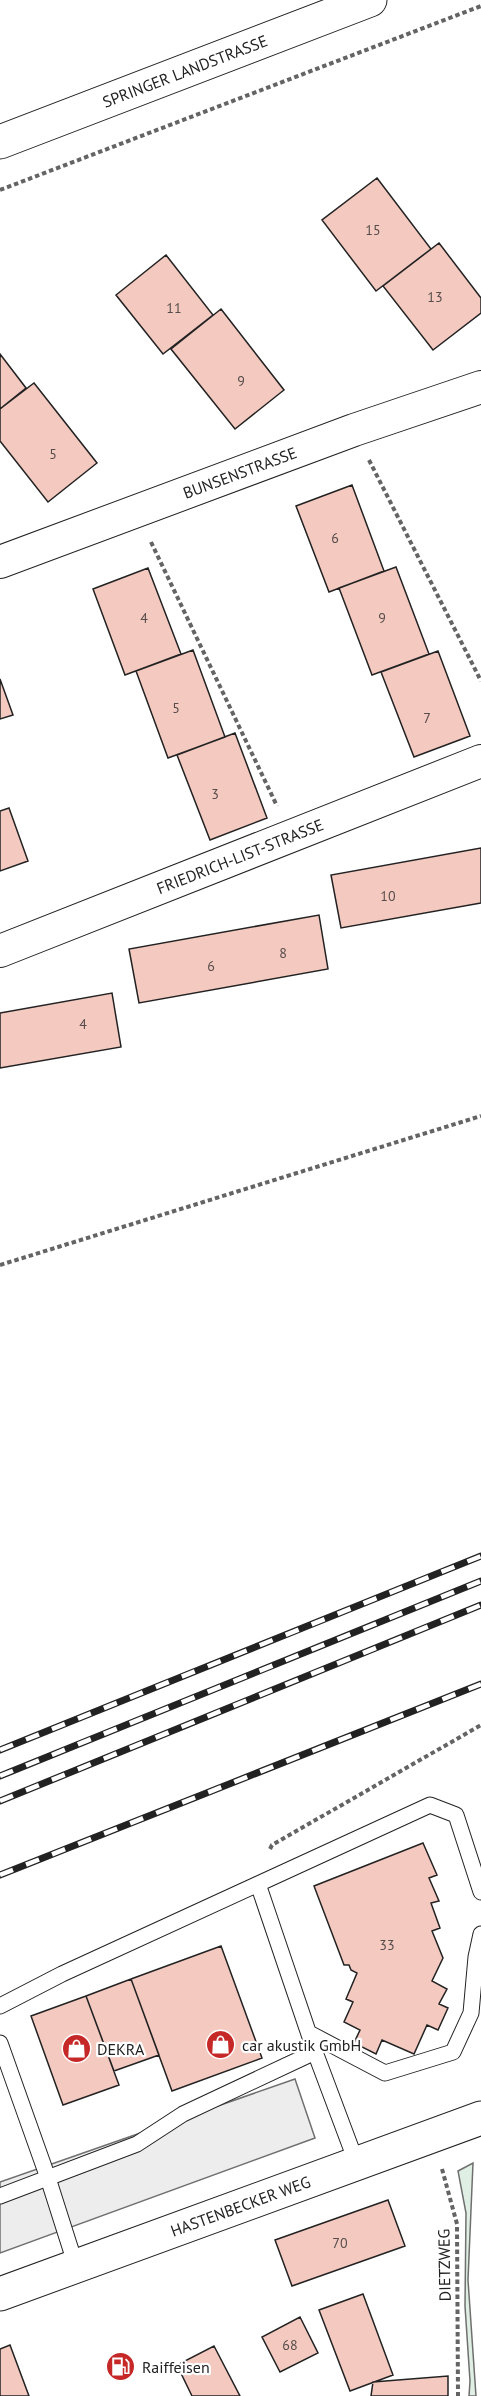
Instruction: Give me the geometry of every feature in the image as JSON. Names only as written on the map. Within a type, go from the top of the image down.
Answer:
[{"type":"main road","name":"SPRINGER LANDSTRASSE","points":[[0,142],[370,0]]},
{"type":"main road","name":"HASTENBECKER WEG","points":[[0,2294],[481,2118]]},
{"type":"street","name":"BUNSENSTRASSE","points":[[0,562],[354,430],[481,387]]},
{"type":"street","name":"FRIEDRICH-LIST-STRASSE","points":[[0,951],[481,761]]},
{"type":"lane","points":[[0,2006],[62,1974],[430,1805],[456,1815],[481,1892]]},
{"type":"lane","points":[[258,1884],[315,2052],[357,2164]]},
{"type":"lane","points":[[309,2033],[385,2073],[453,2052],[471,2013],[476,1957],[481,1934]]},
{"type":"lane","points":[[0,2043],[48,2178],[76,2266]]},
{"type":"lane","points":[[0,2196],[137,2144],[183,2114],[315,2052]]},
{"type":"path","points":[[0,190],[481,6]]},
{"type":"path","points":[[354,430],[481,681]]},
{"type":"path","points":[[137,512],[291,837]]},
{"type":"path","points":[[0,1265],[481,1116]]},
{"type":"path","points":[[258,1884],[272,1845],[481,1725]]},
{"type":"path","name":"DIETZWEG","points":[[432,2136],[457,2224],[458,2396]]},
{"type":"green space","points":[[473,2163],[468,2280],[476,2396],[469,2396],[465,2306],[466,2213],[458,2171]]},
{"type":"shaded area","points":[[295,2079],[315,2138],[0,2253],[0,2182]]},
{"type":"building","points":[[377,178],[431,249],[376,291],[322,220]]},
{"type":"building","points":[[439,243],[481,298],[481,313],[433,350],[383,286]]},
{"type":"building","points":[[166,255],[213,315],[163,354],[116,295]]},
{"type":"building","points":[[221,309],[284,390],[235,429],[171,349]]},
{"type":"building","points":[[0,354],[26,388],[0,409]]},
{"type":"building","points":[[34,383],[97,463],[48,502],[0,441],[0,409]]},
{"type":"building","points":[[352,485],[384,571],[329,592],[296,506]]},
{"type":"building","points":[[396,567],[429,654],[372,675],[339,588]]},
{"type":"building","points":[[148,568],[181,654],[125,675],[93,589]]},
{"type":"building","points":[[193,650],[225,737],[168,758],[136,671]]},
{"type":"building","points":[[438,651],[470,736],[414,757],[381,672]]},
{"type":"building","points":[[0,679],[13,715],[0,719]]},
{"type":"building","points":[[235,733],[267,818],[210,840],[177,755]]},
{"type":"building","points":[[9,808],[28,861],[0,871],[0,811]]},
{"type":"building","points":[[481,848],[481,903],[341,928],[331,875]]},
{"type":"building","points":[[319,915],[328,969],[139,1003],[129,949]]},
{"type":"building","points":[[112,993],[121,1047],[0,1068],[0,1013]]},
{"type":"building","points":[[423,1843],[437,1875],[429,1878],[439,1901],[431,1903],[440,1928],[432,1931],[443,1958],[432,1981],[447,1989],[439,2004],[448,2008],[438,2030],[427,2025],[414,2054],[382,2040],[376,2054],[354,2043],[360,2030],[344,2022],[353,2002],[346,1999],[357,1973],[351,1970],[349,1965],[344,1965],[314,1886]]},
{"type":"building","points":[[221,1946],[262,2058],[172,2091],[131,1979]]},
{"type":"building","points":[[131,1979],[159,2055],[114,2071],[86,1996]]},
{"type":"building","points":[[86,1996],[119,2085],[63,2105],[31,2016]]},
{"type":"building","points":[[388,2200],[405,2246],[292,2286],[275,2240]]},
{"type":"building","points":[[363,2294],[393,2375],[350,2391],[319,2310]]},
{"type":"building","points":[[300,2317],[318,2353],[280,2372],[262,2337]]},
{"type":"building","points":[[10,2345],[29,2396],[0,2396],[0,2349]]},
{"type":"building","points":[[214,2346],[240,2396],[192,2396],[177,2365]]},
{"type":"building","points":[[448,2376],[448,2396],[371,2396],[373,2382]]},
{"type":"railway","points":[[0,1750],[481,1556]]},
{"type":"railway","points":[[0,1776],[481,1581]]},
{"type":"railway","points":[[0,1801],[481,1605]]},
{"type":"railway","points":[[0,1875],[481,1684]]},
{"type":"place","name":"car akustik GmbH","points":[[221,2045]]},
{"type":"place","name":"DEKRA","points":[[76,2049]]},
{"type":"place","name":"Raiffeisen","points":[[121,2367]]}]
